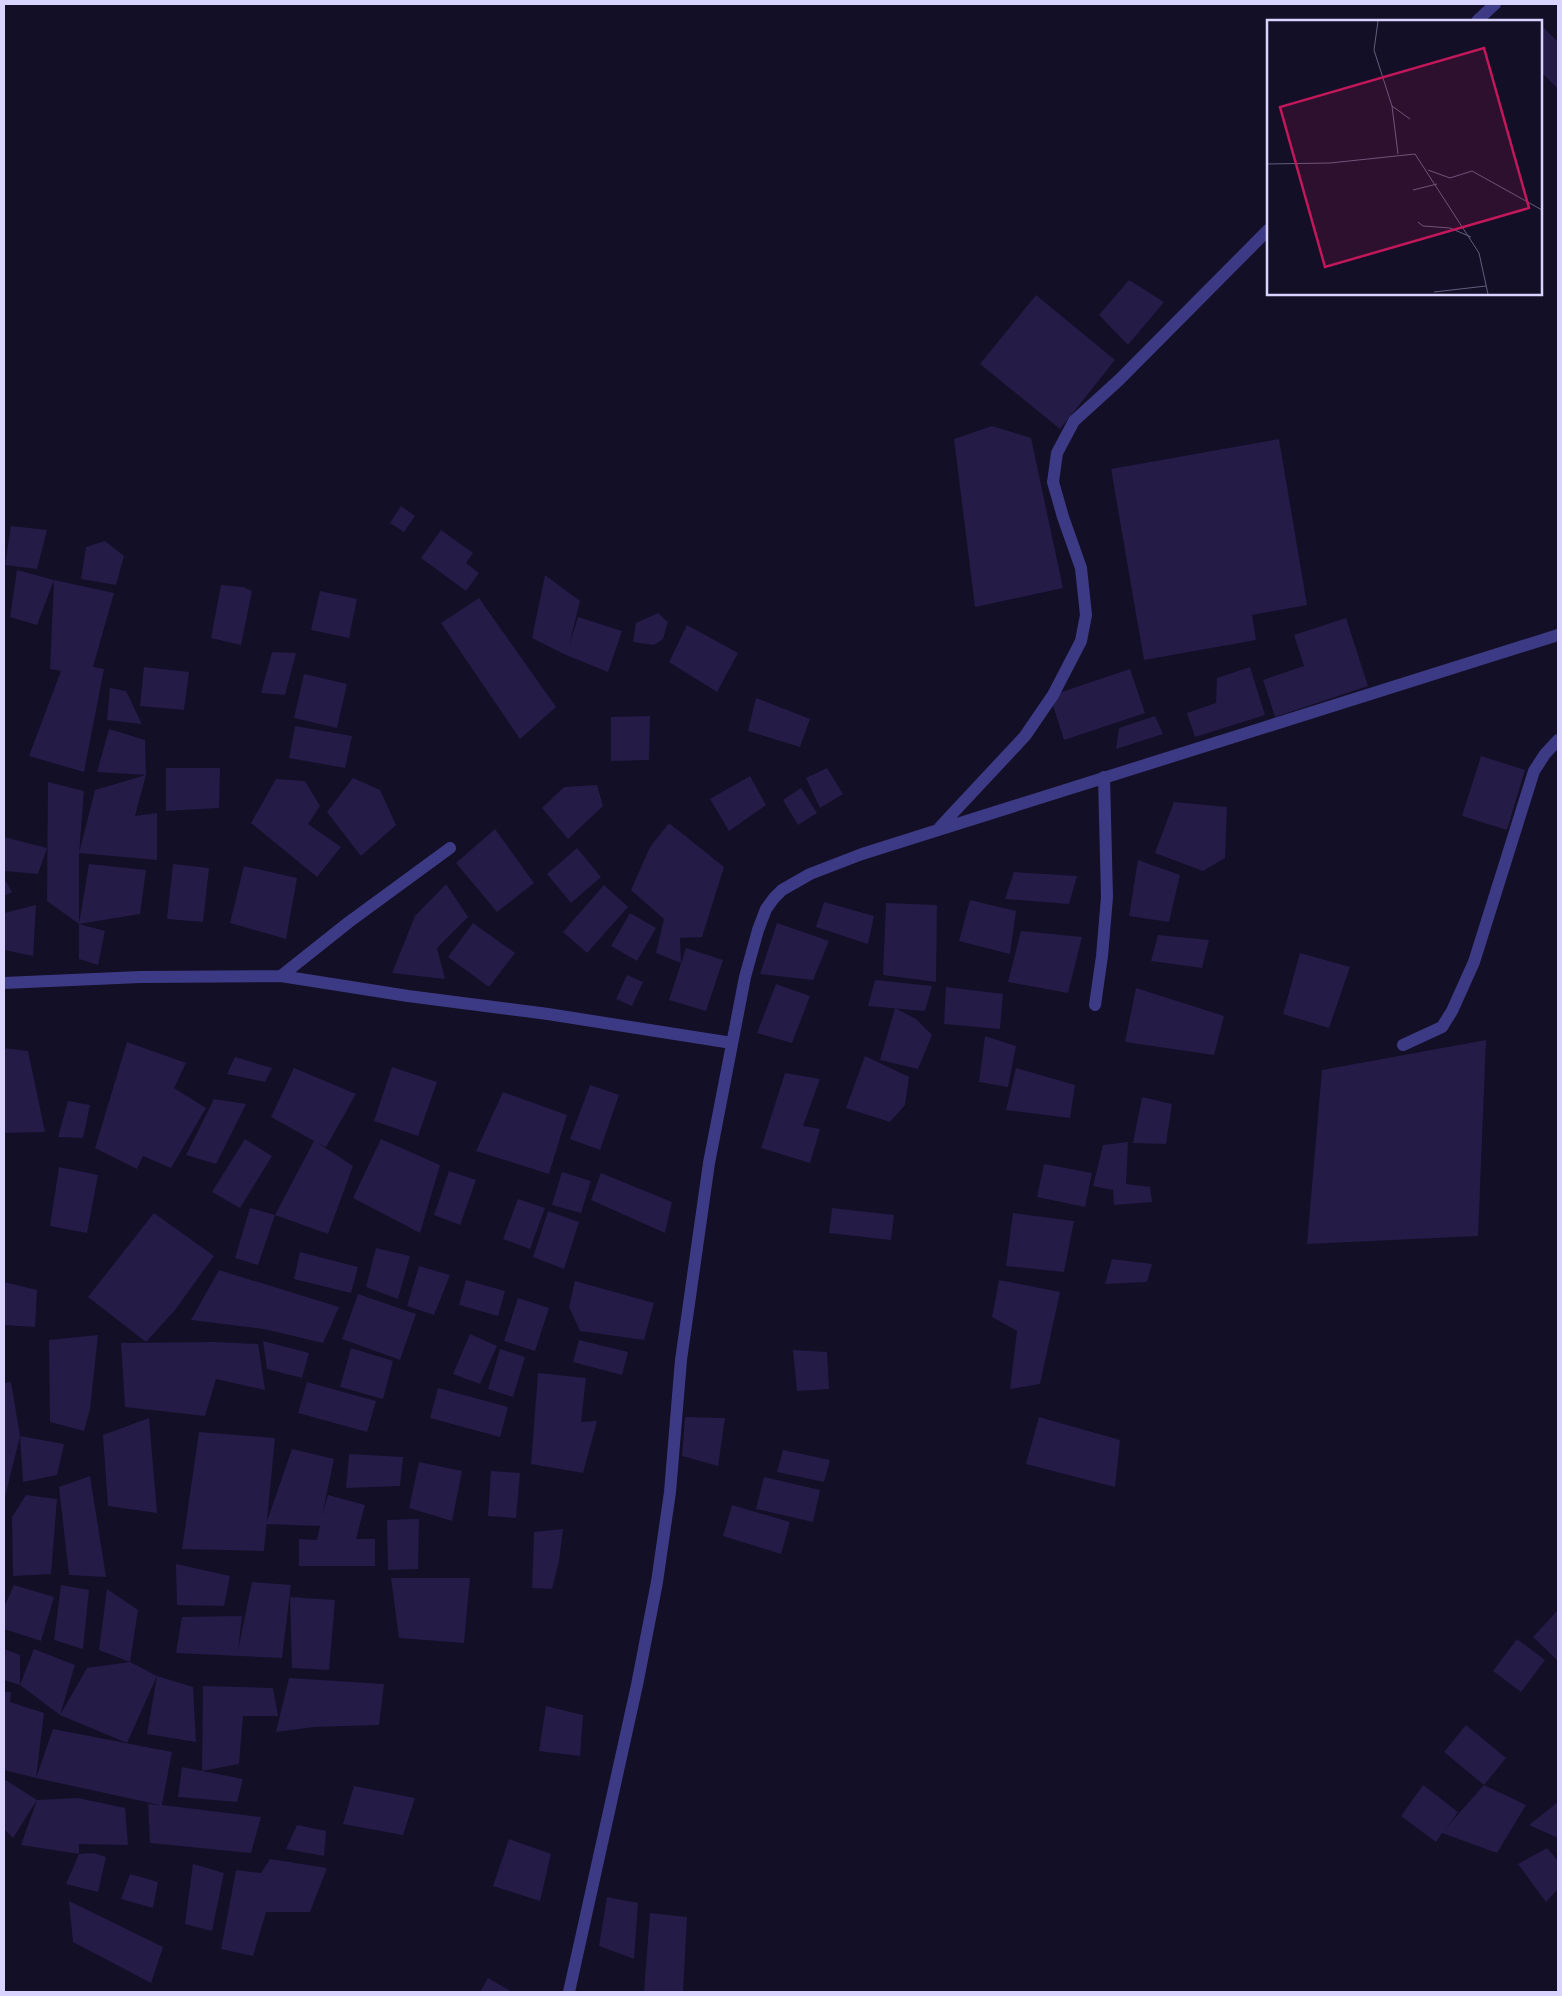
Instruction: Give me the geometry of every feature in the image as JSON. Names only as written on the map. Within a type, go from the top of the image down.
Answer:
[{"type":"street","points":[[1478,20],[1495,4]]},
{"type":"street","points":[[939,829],[1025,736],[1053,696],[1081,640],[1086,615],[1081,568],[1062,517],[1053,482],[1057,453],[1074,422],[1119,380],[1267,231]]},
{"type":"street","points":[[569,1992],[637,1685],[657,1582],[670,1492],[681,1360],[708,1163],[745,978],[766,909],[774,898],[782,890],[810,874],[862,854],[1558,635]]},
{"type":"street","points":[[1403,1045],[1442,1027],[1452,1011],[1474,962],[1534,771],[1545,754],[1558,740]]},
{"type":"street","points":[[1095,1005],[1102,956],[1107,897],[1104,777]]},
{"type":"street","points":[[281,976],[349,922],[450,848]]},
{"type":"street","points":[[4,983],[140,977],[281,976],[408,996],[548,1014],[732,1043]]},
{"type":"building","points":[[1542,26],[1558,42],[1558,89],[1542,73]]},
{"type":"building","points":[[1129,280],[1164,302],[1128,345],[1099,315]]},
{"type":"building","points":[[1036,295],[1115,360],[1060,429],[980,364]]},
{"type":"building","points":[[992,426],[1031,438],[1063,588],[975,607],[954,439]]},
{"type":"building","points":[[1279,439],[1307,605],[1252,615],[1256,640],[1144,660],[1111,469]]},
{"type":"building","points":[[401,506],[415,516],[404,532],[390,523]]},
{"type":"building","points":[[11,526],[47,530],[37,569],[5,565]]},
{"type":"building","points":[[441,530],[473,553],[466,563],[479,573],[466,591],[421,558]]},
{"type":"building","points":[[105,541],[124,556],[116,585],[81,579],[86,547]]},
{"type":"building","points":[[17,570],[54,580],[37,625],[10,617]]},
{"type":"building","points":[[545,575],[580,601],[569,646],[578,617],[622,631],[608,672],[566,655],[532,638]]},
{"type":"building","points":[[54,580],[114,593],[93,667],[104,669],[84,772],[29,756],[61,671],[50,669]]},
{"type":"building","points":[[221,585],[243,587],[252,591],[241,645],[211,638]]},
{"type":"building","points":[[320,591],[357,599],[349,638],[311,630]]},
{"type":"building","points":[[479,598],[556,707],[520,739],[441,623]]},
{"type":"building","points":[[658,613],[668,622],[663,639],[654,645],[633,642],[636,623]]},
{"type":"building","points":[[1346,618],[1368,686],[1275,717],[1263,680],[1304,666],[1294,635]]},
{"type":"building","points":[[687,625],[738,653],[717,692],[669,662]]},
{"type":"building","points":[[272,652],[296,653],[285,695],[261,693]]},
{"type":"building","points":[[144,667],[189,672],[184,710],[140,706]]},
{"type":"building","points":[[1250,667],[1265,715],[1195,737],[1187,713],[1216,703],[1217,678]]},
{"type":"building","points":[[1130,669],[1145,713],[1064,740],[1050,696]]},
{"type":"building","points":[[304,674],[347,684],[337,728],[294,718]]},
{"type":"building","points":[[110,688],[126,691],[142,724],[107,720]]},
{"type":"building","points":[[756,698],[810,719],[800,747],[748,731]]},
{"type":"building","points":[[650,716],[649,760],[611,761],[611,717]]},
{"type":"building","points":[[1155,716],[1163,734],[1116,749],[1119,728]]},
{"type":"building","points":[[295,726],[352,736],[345,768],[289,758]]},
{"type":"building","points":[[109,729],[145,740],[146,775],[97,772]]},
{"type":"building","points":[[1481,756],[1525,770],[1507,830],[1462,816]]},
{"type":"building","points":[[166,768],[220,768],[219,808],[166,811]]},
{"type":"building","points":[[827,768],[843,794],[820,808],[806,778]]},
{"type":"building","points":[[146,775],[135,816],[157,813],[157,860],[79,853],[95,790]]},
{"type":"building","points":[[750,776],[766,805],[729,831],[710,799]]},
{"type":"building","points":[[353,778],[380,790],[396,825],[361,856],[327,812]]},
{"type":"building","points":[[276,779],[305,781],[320,806],[308,824],[341,847],[317,877],[251,823]]},
{"type":"building","points":[[48,782],[84,791],[79,854],[79,924],[47,901]]},
{"type":"building","points":[[597,785],[603,806],[568,839],[542,808],[564,787]]},
{"type":"building","points":[[801,788],[817,813],[798,825],[783,800]]},
{"type":"building","points":[[1174,802],[1227,807],[1225,858],[1203,871],[1155,853]]},
{"type":"building","points":[[669,823],[724,867],[702,937],[680,938],[681,963],[656,953],[664,919],[631,890],[650,847]]},
{"type":"building","points":[[495,829],[534,883],[497,912],[456,863]]},
{"type":"building","points":[[4,837],[47,848],[38,874],[4,871]]},
{"type":"building","points":[[577,848],[601,877],[571,903],[547,874]]},
{"type":"building","points":[[1138,860],[1180,875],[1169,922],[1129,916]]},
{"type":"building","points":[[89,864],[146,870],[140,914],[79,924]]},
{"type":"building","points":[[173,864],[209,868],[203,922],[167,919]]},
{"type":"building","points":[[244,866],[297,878],[286,939],[230,923]]},
{"type":"building","points":[[1014,872],[1077,876],[1069,904],[1005,899]]},
{"type":"building","points":[[4,878],[12,892],[4,896]]},
{"type":"building","points":[[446,884],[468,917],[437,948],[445,979],[392,973],[415,916]]},
{"type":"building","points":[[604,885],[628,907],[587,953],[563,932]]},
{"type":"building","points":[[970,900],[1016,911],[1010,954],[959,941]]},
{"type":"building","points":[[824,902],[874,916],[868,944],[816,927]]},
{"type":"building","points":[[886,903],[937,905],[936,982],[883,975]]},
{"type":"building","points":[[36,905],[33,956],[4,950],[4,913]]},
{"type":"building","points":[[630,913],[656,928],[637,961],[611,946]]},
{"type":"building","points":[[473,923],[515,953],[489,987],[448,957]]},
{"type":"building","points":[[777,923],[829,941],[813,980],[760,974]]},
{"type":"building","points":[[79,924],[105,931],[98,965],[79,959]]},
{"type":"building","points":[[1021,931],[1082,937],[1068,993],[1008,982]]},
{"type":"building","points":[[1158,935],[1209,940],[1202,968],[1151,961]]},
{"type":"building","points":[[686,948],[723,960],[706,1011],[669,1000]]},
{"type":"building","points":[[1300,953],[1350,967],[1329,1028],[1283,1014]]},
{"type":"building","points":[[627,975],[643,982],[632,1006],[616,999]]},
{"type":"building","points":[[875,980],[932,986],[925,1011],[868,1006]]},
{"type":"building","points":[[776,984],[810,996],[792,1043],[757,1033]]},
{"type":"building","points":[[946,987],[1003,994],[1000,1029],[944,1024]]},
{"type":"building","points":[[1136,988],[1224,1016],[1214,1055],[1125,1042]]},
{"type":"building","points":[[895,1008],[916,1019],[932,1035],[918,1069],[880,1060]]},
{"type":"building","points":[[985,1036],[1016,1046],[1008,1087],[979,1082]]},
{"type":"building","points":[[1486,1040],[1478,1236],[1307,1244],[1322,1070]]},
{"type":"building","points":[[127,1042],[186,1063],[174,1088],[206,1108],[171,1168],[143,1156],[137,1169],[95,1148]]},
{"type":"building","points":[[4,1048],[28,1051],[45,1132],[4,1133]]},
{"type":"building","points":[[865,1056],[909,1077],[905,1105],[890,1122],[846,1108]]},
{"type":"building","points":[[235,1057],[272,1068],[265,1082],[227,1074]]},
{"type":"building","points":[[392,1067],[437,1082],[418,1136],[374,1121]]},
{"type":"building","points":[[294,1068],[356,1094],[326,1147],[318,1143],[353,1166],[328,1234],[275,1215],[314,1141],[271,1117]]},
{"type":"building","points":[[1016,1068],[1075,1085],[1070,1118],[1006,1110]]},
{"type":"building","points":[[785,1073],[820,1079],[803,1126],[820,1129],[810,1163],[761,1148]]},
{"type":"building","points":[[590,1085],[619,1095],[600,1150],[570,1139]]},
{"type":"building","points":[[503,1092],[567,1115],[549,1174],[476,1151]]},
{"type":"building","points":[[1142,1097],[1172,1104],[1166,1144],[1133,1143]]},
{"type":"building","points":[[214,1099],[246,1104],[216,1164],[186,1155]]},
{"type":"building","points":[[68,1101],[90,1105],[83,1138],[58,1137]]},
{"type":"building","points":[[245,1139],[272,1156],[240,1208],[212,1192]]},
{"type":"building","points":[[381,1139],[440,1165],[420,1233],[353,1198]]},
{"type":"building","points":[[1128,1142],[1126,1184],[1150,1187],[1152,1202],[1114,1205],[1113,1190],[1093,1186],[1103,1145]]},
{"type":"building","points":[[1044,1164],[1092,1173],[1085,1207],[1037,1197]]},
{"type":"building","points":[[59,1167],[98,1175],[87,1233],[50,1226]]},
{"type":"building","points":[[449,1171],[476,1180],[460,1225],[434,1215]]},
{"type":"building","points":[[562,1172],[591,1181],[581,1213],[552,1205]]},
{"type":"building","points":[[601,1173],[672,1202],[665,1233],[591,1200]]},
{"type":"building","points":[[518,1199],[545,1208],[530,1249],[503,1239]]},
{"type":"building","points":[[250,1208],[275,1215],[258,1265],[235,1258]]},
{"type":"building","points":[[832,1208],[894,1215],[891,1240],[829,1233]]},
{"type":"building","points":[[548,1211],[579,1222],[564,1269],[533,1257]]},
{"type":"building","points":[[154,1213],[214,1256],[175,1310],[146,1342],[88,1297]]},
{"type":"building","points":[[1013,1213],[1074,1221],[1064,1272],[1006,1266]]},
{"type":"building","points":[[376,1248],[410,1256],[398,1299],[366,1287]]},
{"type":"building","points":[[300,1252],[358,1267],[351,1293],[294,1279]]},
{"type":"building","points":[[1112,1259],[1152,1264],[1147,1282],[1105,1284]]},
{"type":"building","points":[[419,1266],[450,1275],[434,1315],[407,1306]]},
{"type":"building","points":[[219,1270],[339,1307],[323,1343],[264,1329],[191,1320]]},
{"type":"building","points":[[466,1280],[505,1291],[498,1316],[459,1305]]},
{"type":"building","points":[[999,1280],[1060,1292],[1040,1384],[1010,1389],[1017,1331],[992,1317]]},
{"type":"building","points":[[575,1281],[654,1303],[644,1340],[580,1331],[569,1307]]},
{"type":"building","points":[[4,1282],[37,1290],[35,1327],[4,1325]]},
{"type":"building","points":[[358,1294],[416,1314],[400,1360],[342,1339]]},
{"type":"building","points":[[518,1298],[549,1308],[535,1351],[504,1341]]},
{"type":"building","points":[[470,1334],[497,1346],[480,1384],[453,1374]]},
{"type":"building","points":[[98,1335],[90,1409],[84,1431],[50,1422],[49,1340]]},
{"type":"building","points":[[579,1340],[628,1352],[622,1375],[573,1362]]},
{"type":"building","points":[[263,1341],[309,1353],[302,1378],[267,1369]]},
{"type":"building","points":[[216,1342],[258,1344],[265,1390],[216,1379],[205,1416],[125,1407],[121,1343]]},
{"type":"building","points":[[351,1348],[393,1361],[383,1399],[340,1387]]},
{"type":"building","points":[[500,1349],[525,1357],[513,1397],[488,1389]]},
{"type":"building","points":[[793,1350],[827,1352],[829,1389],[797,1391]]},
{"type":"building","points":[[538,1373],[586,1378],[581,1422],[597,1421],[583,1473],[531,1464]]},
{"type":"building","points":[[11,1382],[20,1436],[4,1501],[4,1383]]},
{"type":"building","points":[[307,1382],[376,1401],[367,1432],[298,1413]]},
{"type":"building","points":[[438,1388],[508,1407],[500,1437],[430,1418]]},
{"type":"building","points":[[685,1417],[725,1418],[718,1466],[682,1456]]},
{"type":"building","points":[[1039,1417],[1120,1440],[1115,1487],[1026,1464]]},
{"type":"building","points":[[149,1418],[157,1513],[108,1506],[103,1435]]},
{"type":"building","points":[[199,1432],[275,1438],[264,1551],[182,1549]]},
{"type":"building","points":[[20,1436],[64,1444],[57,1475],[23,1482]]},
{"type":"building","points":[[292,1449],[334,1459],[322,1516],[328,1495],[365,1505],[356,1539],[375,1539],[375,1566],[299,1566],[299,1539],[317,1540],[320,1526],[266,1524]]},
{"type":"building","points":[[783,1450],[830,1460],[824,1482],[777,1472]]},
{"type":"building","points":[[349,1454],[403,1457],[400,1486],[346,1488]]},
{"type":"building","points":[[419,1462],[462,1471],[452,1521],[409,1508]]},
{"type":"building","points":[[491,1471],[520,1473],[516,1518],[488,1516]]},
{"type":"building","points":[[90,1476],[106,1577],[69,1575],[59,1487]]},
{"type":"building","points":[[764,1477],[820,1490],[813,1522],[756,1509]]},
{"type":"building","points":[[26,1495],[57,1499],[51,1574],[13,1576],[12,1517]]},
{"type":"building","points":[[732,1505],[790,1522],[781,1554],[723,1536]]},
{"type":"building","points":[[419,1519],[418,1569],[388,1570],[387,1520]]},
{"type":"building","points":[[563,1529],[559,1561],[552,1589],[532,1588],[534,1532]]},
{"type":"building","points":[[176,1564],[230,1576],[224,1606],[177,1605]]},
{"type":"building","points":[[391,1578],[470,1578],[464,1643],[399,1638]]},
{"type":"building","points":[[252,1582],[291,1585],[282,1658],[176,1653],[182,1617],[242,1616],[238,1650]]},
{"type":"building","points":[[14,1585],[54,1597],[41,1641],[4,1629],[4,1607]]},
{"type":"building","points":[[61,1585],[89,1590],[83,1649],[54,1640]]},
{"type":"building","points":[[107,1589],[138,1610],[130,1662],[99,1650]]},
{"type":"building","points":[[290,1597],[335,1600],[329,1670],[292,1668]]},
{"type":"building","points":[[1558,1610],[1558,1661],[1533,1637]]},
{"type":"building","points":[[1517,1639],[1545,1660],[1521,1692],[1493,1671]]},
{"type":"building","points":[[4,1649],[20,1655],[20,1685],[4,1680]]},
{"type":"building","points":[[34,1649],[75,1665],[60,1715],[20,1685]]},
{"type":"building","points":[[130,1662],[157,1676],[127,1743],[60,1715],[87,1668]]},
{"type":"building","points":[[157,1676],[193,1687],[196,1742],[147,1734]]},
{"type":"building","points":[[289,1678],[384,1684],[379,1725],[314,1727],[276,1732]]},
{"type":"building","points":[[203,1686],[273,1688],[278,1716],[243,1716],[239,1764],[202,1771]]},
{"type":"building","points":[[4,1692],[11,1692],[10,1702],[44,1713],[36,1778],[4,1770]]},
{"type":"building","points":[[546,1706],[583,1715],[580,1756],[539,1751]]},
{"type":"building","points":[[1466,1725],[1506,1758],[1484,1785],[1444,1752]]},
{"type":"building","points":[[53,1729],[172,1752],[162,1805],[261,1817],[251,1853],[150,1843],[148,1804],[160,1805],[36,1778]]},
{"type":"building","points":[[182,1767],[243,1779],[237,1802],[178,1797]]},
{"type":"building","points":[[4,1779],[37,1800],[13,1838],[4,1829]]},
{"type":"building","points":[[1423,1785],[1458,1812],[1446,1828],[1484,1785],[1526,1805],[1497,1853],[1442,1833],[1436,1842],[1401,1816]]},
{"type":"building","points":[[354,1786],[415,1798],[403,1835],[343,1824]]},
{"type":"building","points":[[78,1798],[125,1808],[128,1845],[79,1844],[79,1854],[21,1845],[37,1800]]},
{"type":"building","points":[[1558,1802],[1558,1838],[1529,1825]]},
{"type":"building","points":[[297,1825],[326,1831],[324,1856],[286,1849]]},
{"type":"building","points":[[509,1839],[551,1854],[540,1901],[493,1886]]},
{"type":"building","points":[[1547,1848],[1558,1861],[1558,1889],[1546,1902],[1518,1864]]},
{"type":"building","points":[[94,1853],[106,1857],[98,1892],[66,1884],[79,1854]]},
{"type":"building","points":[[270,1859],[327,1868],[310,1912],[266,1912],[253,1956],[221,1949],[236,1870],[261,1873]]},
{"type":"building","points":[[193,1864],[224,1873],[212,1931],[185,1924]]},
{"type":"building","points":[[130,1874],[158,1882],[153,1908],[121,1899]]},
{"type":"building","points":[[607,1897],[638,1903],[634,1959],[599,1946]]},
{"type":"building","points":[[69,1901],[163,1947],[151,1983],[73,1942]]},
{"type":"building","points":[[650,1913],[687,1917],[683,1992],[644,1992]]},
{"type":"building","points":[[488,1978],[512,1992],[480,1992]]}]
